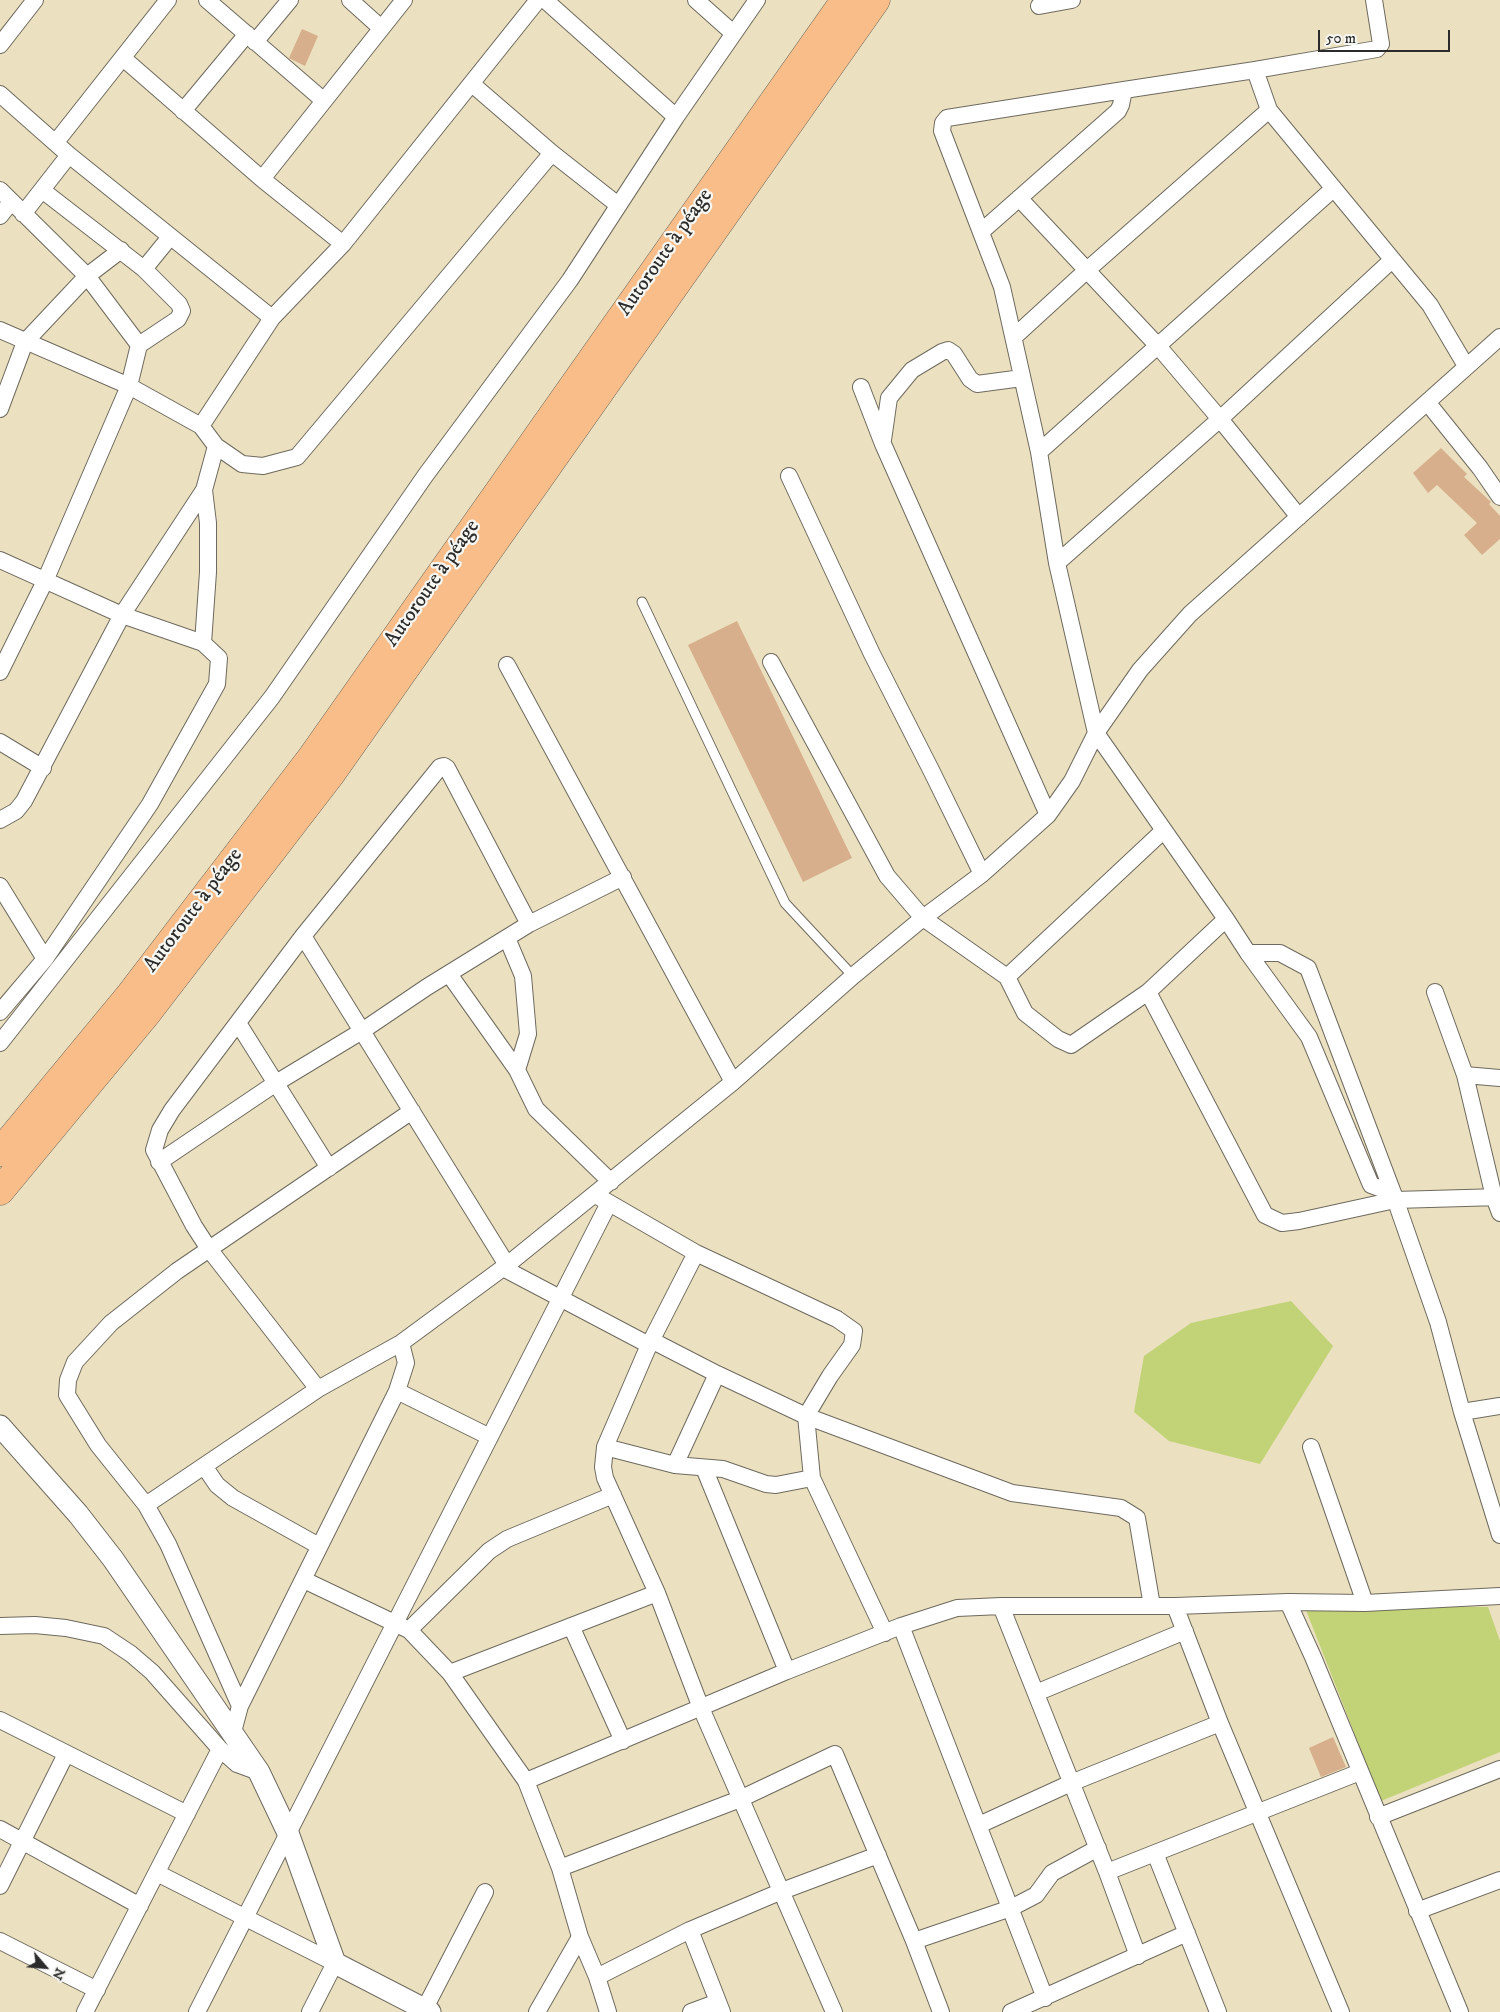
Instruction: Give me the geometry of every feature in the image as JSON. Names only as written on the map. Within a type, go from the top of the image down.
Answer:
[{"type":"highway","name":"Autoroute à péage","points":[[0,1152],[129,996],[311,758],[846,0]]},
{"type":"highway","points":[[0,1192],[148,1012],[331,774],[876,0]]},
{"type":"street","points":[[0,45],[35,0]]},
{"type":"street","points":[[56,142],[168,0]]},
{"type":"street","points":[[206,0],[322,100]]},
{"type":"street","points":[[183,111],[251,38],[290,0]]},
{"type":"street","points":[[350,0],[381,28]]},
{"type":"street","points":[[262,179],[322,100],[404,0]]},
{"type":"street","points":[[201,426],[272,318],[343,244],[538,0]]},
{"type":"street","points":[[545,0],[676,117]]},
{"type":"street","points":[[696,0],[733,34]]},
{"type":"street","points":[[0,1043],[272,697],[425,476],[570,280],[676,117],[757,0]]},
{"type":"street","points":[[1039,6],[1072,0]]},
{"type":"street","points":[[1374,0],[1381,44],[1377,48],[1255,70],[947,118],[943,123],[942,131],[1002,287],[1039,452],[1057,563],[1096,733],[1248,953],[1309,1036],[1371,1185],[1394,1196]]},
{"type":"street","points":[[122,58],[262,179],[343,244]]},
{"type":"street","points":[[1255,70],[1269,110],[1430,305],[1466,366]]},
{"type":"street","points":[[472,84],[552,153],[618,205]]},
{"type":"street","points":[[982,231],[1118,111],[1124,90]]},
{"type":"street","points":[[0,94],[69,155],[272,318]]},
{"type":"street","points":[[1014,337],[1269,110]]},
{"type":"street","points":[[0,330],[129,386],[201,426],[216,446],[242,464],[263,466],[297,457],[552,153]]},
{"type":"street","points":[[24,214],[69,155]]},
{"type":"street","points":[[1039,452],[1333,189]]},
{"type":"street","points":[[0,672],[45,581],[129,386],[139,345],[178,318],[182,311],[179,304],[144,269],[42,190]]},
{"type":"street","points":[[0,216],[6,196],[87,276],[139,345]]},
{"type":"street","points":[[1019,198],[1158,346],[1220,418],[1299,517]]},
{"type":"street","points":[[144,269],[170,237]]},
{"type":"street","points":[[0,409],[26,342],[87,276],[121,250]]},
{"type":"street","points":[[1057,563],[1220,418],[1392,260]]},
{"type":"street","points":[[197,2012],[288,1833],[401,1627],[490,1437],[560,1299],[611,1182],[733,1082],[853,976],[923,918],[982,874],[1048,815],[1072,781],[1096,733],[1140,670],[1190,614],[1500,336]]},
{"type":"street","points":[[883,444],[889,398],[912,370],[942,352],[948,350],[954,354],[970,379],[977,384],[1022,378]]},
{"type":"street","points":[[861,386],[883,444],[1048,815]]},
{"type":"street","points":[[1427,402],[1480,468],[1500,497]]},
{"type":"street","points":[[0,820],[16,811],[24,802],[122,615],[204,490],[216,446]]},
{"type":"street","points":[[790,476],[872,654],[982,874]]},
{"type":"street","points":[[203,643],[208,572],[208,522],[204,490]]},
{"type":"street","points":[[0,560],[122,615],[203,643],[219,658],[217,684],[150,804],[45,959],[0,1012]]},
{"type":"street","points":[[771,662],[887,876],[923,918],[1007,977],[1026,1014],[1042,1028],[1070,1045],[1148,992],[1226,919]]},
{"type":"street","points":[[507,665],[733,1082]]},
{"type":"street","points":[[0,742],[42,768]]},
{"type":"street","points":[[318,1389],[209,1249],[194,1226],[154,1150],[160,1130],[172,1110],[303,936],[440,767],[444,766],[447,768],[530,924]]},
{"type":"street","points":[[1007,977],[1163,831]]},
{"type":"street","points":[[159,1162],[276,1082],[362,1031],[507,938],[530,924],[623,877]]},
{"type":"street","points":[[0,886],[45,959]]},
{"type":"street","points":[[303,936],[412,1111],[505,1267],[560,1299],[806,1416],[1012,1493],[1121,1508],[1137,1518],[1152,1606]]},
{"type":"street","points":[[507,938],[523,976],[528,1034],[517,1070]]},
{"type":"street","points":[[1248,953],[1280,953],[1308,968],[1394,1196],[1438,1322],[1462,1412],[1500,1535]]},
{"type":"street","points":[[449,974],[517,1070],[536,1109],[611,1182]]},
{"type":"street","points":[[1148,992],[1265,1215],[1282,1222],[1299,1221],[1394,1196],[1497,1195],[1465,1075],[1435,992]]},
{"type":"street","points":[[238,1023],[329,1168]]},
{"type":"street","points":[[1465,1075],[1500,1078]]},
{"type":"street","points":[[240,1706],[168,1544],[146,1505],[98,1445],[82,1420],[67,1395],[68,1380],[75,1362],[111,1323],[177,1271],[412,1111]]},
{"type":"street","points":[[146,1505],[318,1389],[402,1343],[602,1199]]},
{"type":"street","points":[[602,1199],[696,1253],[838,1319],[854,1331],[852,1345],[830,1376],[806,1416],[812,1478],[885,1633]]},
{"type":"street","points":[[696,1253],[650,1343],[605,1447],[603,1467],[605,1478],[657,1593],[701,1708],[834,2012]]},
{"type":"street","points":[[232,1732],[240,1706],[397,1391],[406,1363],[402,1343]]},
{"type":"street","points":[[675,1465],[716,1374]]},
{"type":"street","points":[[397,1391],[490,1437]]},
{"type":"street","points":[[1462,1412],[1500,1406]]},
{"type":"street","points":[[0,1426],[78,1514],[113,1559],[259,1772],[288,1833],[335,1963],[310,2012]]},
{"type":"street","points":[[605,1447],[675,1465],[723,1469],[766,1484],[776,1485],[812,1478]]},
{"type":"street","points":[[1311,1447],[1365,1603]]},
{"type":"street","points":[[204,1466],[218,1485],[233,1498],[320,1546]]},
{"type":"street","points":[[704,1468],[787,1671]]},
{"type":"street","points":[[401,1627],[489,1551],[507,1539],[613,1495]]},
{"type":"street","points":[[304,1580],[401,1627],[450,1673],[526,1781],[560,1868],[580,1937],[598,1977],[608,2012]]},
{"type":"street","points":[[450,1673],[657,1593]]},
{"type":"street","points":[[526,1781],[787,1671],[901,1626],[957,1608],[1001,1606],[1175,1606],[1288,1602],[1365,1603],[1500,1596]]},
{"type":"street","points":[[1288,1602],[1313,1657],[1460,2012]]},
{"type":"street","points":[[1001,1606],[1098,1848],[1138,1956]]},
{"type":"street","points":[[1175,1606],[1220,1723],[1259,1812],[1341,2012]]},
{"type":"street","points":[[0,1626],[35,1625],[66,1628],[104,1636],[131,1654],[152,1672],[220,1749],[237,1764],[259,1772]]},
{"type":"street","points":[[572,1626],[623,1741]]},
{"type":"street","points":[[901,1626],[1045,1998]]},
{"type":"street","points":[[1036,1693],[1184,1631]]},
{"type":"street","points":[[0,1720],[186,1814]]},
{"type":"street","points":[[978,1825],[1072,1783],[1220,1723]]},
{"type":"street","points":[[85,2012],[220,1749]]},
{"type":"street","points":[[0,1886],[66,1754]]},
{"type":"street","points":[[560,1868],[740,1799],[835,1754],[914,1941],[941,2012]]},
{"type":"street","points":[[1378,1817],[1500,1769]]},
{"type":"street","points":[[1107,1872],[1360,1772]]},
{"type":"street","points":[[0,1829],[140,1906]]},
{"type":"street","points":[[914,1941],[1011,1908],[1036,1895],[1052,1873],[1098,1848]]},
{"type":"street","points":[[1155,1853],[1218,2012]]},
{"type":"street","points":[[598,1977],[690,1930],[782,1891],[878,1855]]},
{"type":"street","points":[[157,1873],[426,2011],[485,1892]]},
{"type":"street","points":[[1417,1911],[1500,1880]]},
{"type":"street","points":[[690,1930],[720,2007],[691,2012]]},
{"type":"street","points":[[1011,2012],[1187,1934]]},
{"type":"street","points":[[537,2012],[580,1937]]},
{"type":"street","points":[[0,1941],[97,1990]]},
{"type":"lane","points":[[642,602],[785,903],[853,976]]},
{"type":"green space","points":[[1291,1301],[1333,1346],[1260,1464],[1169,1441],[1134,1412],[1144,1356],[1191,1323]]},
{"type":"green space","points":[[1304,1605],[1488,1607],[1500,1641],[1500,1752],[1381,1801]]},
{"type":"building","points":[[302,29],[318,36],[305,66],[289,58]]},
{"type":"building","points":[[1441,448],[1467,474],[1464,477],[1491,502],[1489,504],[1500,516],[1500,539],[1482,555],[1464,535],[1477,523],[1437,485],[1428,493],[1413,473]]},
{"type":"building","points":[[737,621],[852,858],[803,882],[688,645]]},
{"type":"building","points":[[1333,1737],[1346,1767],[1321,1777],[1309,1748]]}]
